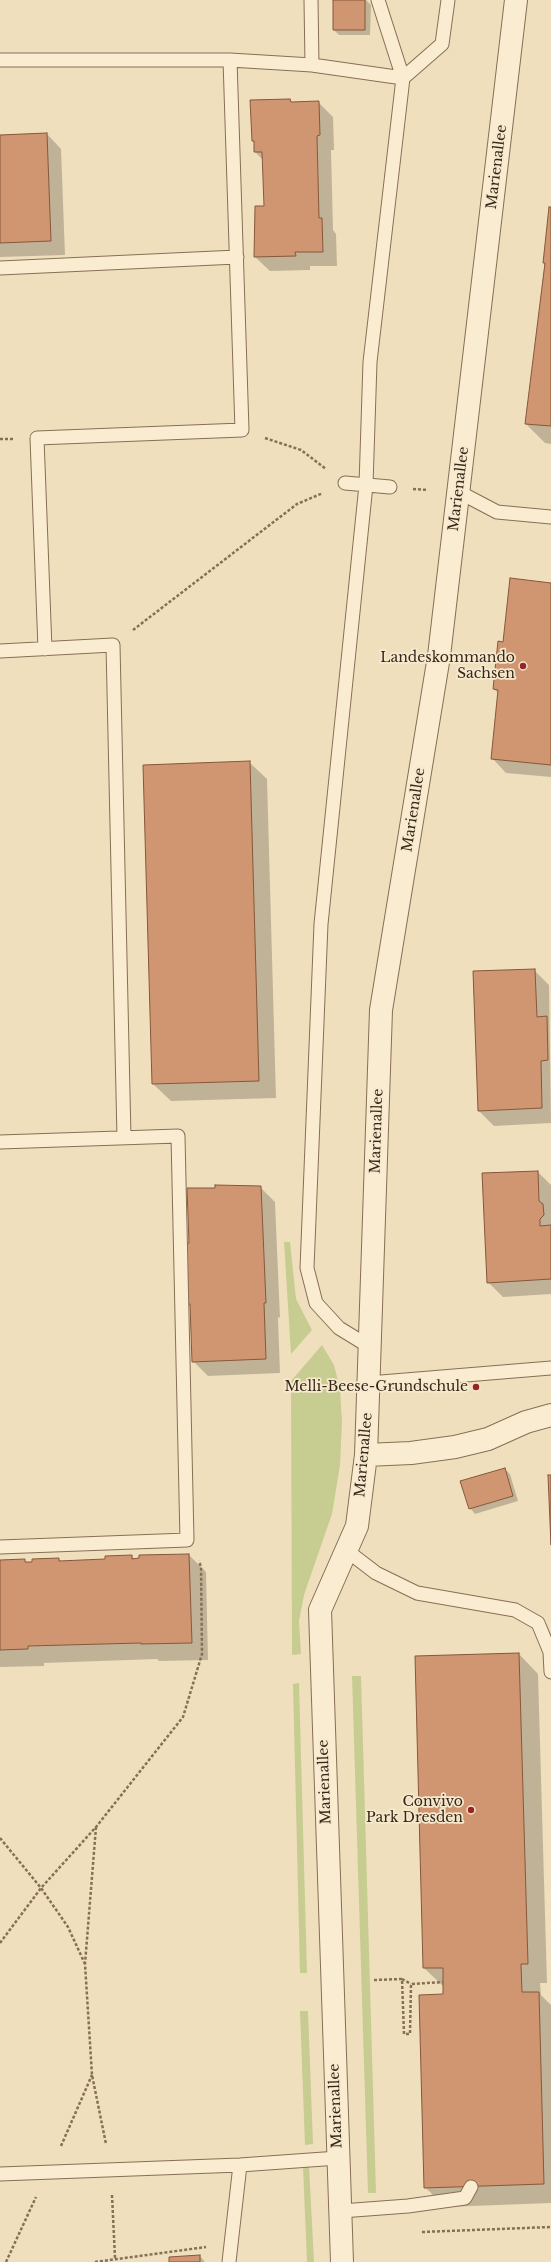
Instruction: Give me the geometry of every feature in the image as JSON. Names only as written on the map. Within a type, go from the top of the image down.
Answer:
[{"type":"street","name":"Marienallee","points":[[342,2262],[320,1610],[357,1526],[366,1455],[381,1010],[440,656],[516,0]]},
{"type":"street","points":[[366,1455],[411,1453],[455,1447],[488,1438],[526,1422],[551,1415]]},
{"type":"lane","points":[[311,0],[312,65]]},
{"type":"lane","points":[[370,1347],[339,1328],[316,1303],[307,1268],[321,924],[366,485],[370,362],[403,78],[378,0]]},
{"type":"lane","points":[[0,60],[230,60],[312,65],[403,78],[442,44],[448,0]]},
{"type":"lane","points":[[45,649],[37,438],[242,430],[230,60]]},
{"type":"lane","points":[[0,268],[236,257]]},
{"type":"lane","points":[[346,483],[390,487]]},
{"type":"lane","points":[[459,492],[497,512],[551,518]]},
{"type":"lane","points":[[0,651],[113,645],[124,1138]]},
{"type":"lane","points":[[0,1142],[178,1136],[187,1540],[0,1547]]},
{"type":"lane","points":[[368,1383],[551,1368]]},
{"type":"lane","points":[[346,1550],[376,1573],[417,1593],[515,1610],[538,1623],[550,1652],[551,1672]]},
{"type":"lane","points":[[0,2174],[240,2165],[338,2158]]},
{"type":"lane","points":[[229,2262],[240,2165]]},
{"type":"lane","points":[[341,2211],[408,2206],[465,2198],[471,2186]]},
{"type":"path","points":[[242,430],[301,450],[346,483]]},
{"type":"path","points":[[390,487],[459,492]]},
{"type":"path","points":[[113,645],[297,504]]},
{"type":"path","points":[[0,1943],[41,1888],[96,1827],[183,1717],[202,1654],[201,1567],[187,1540]]},
{"type":"path","points":[[96,1827],[85,1964],[92,2075],[112,2170],[114,2258]]},
{"type":"path","points":[[0,1838],[41,1888],[68,1927],[85,1964]]},
{"type":"path","points":[[374,1980],[402,1979],[410,1984],[443,1982]]},
{"type":"path","points":[[402,1979],[404,2034],[410,2034],[410,1984]]},
{"type":"path","points":[[420,2232],[551,2226]]},
{"type":"path","points":[[95,2262],[114,2258],[232,2243]]},
{"type":"green space","points":[[284,1242],[290,1242],[296,1299],[312,1330],[291,1354]]},
{"type":"green space","points":[[322,1345],[334,1365],[340,1389],[342,1422],[340,1465],[332,1514],[304,1595],[299,1621],[301,1654],[292,1655],[291,1381]]},
{"type":"green space","points":[[352,1676],[361,1676],[376,2193],[368,2193]]},
{"type":"green space","points":[[299,1683],[307,1973],[300,1973],[293,1684]]},
{"type":"green space","points":[[300,2011],[308,2011],[313,2144],[305,2145]]},
{"type":"green space","points":[[309,2166],[314,2262],[307,2262],[303,2167]]},
{"type":"building","points":[[333,0],[365,0],[365,30],[333,30]]},
{"type":"building","points":[[290,99],[291,102],[319,101],[320,135],[317,136],[319,218],[322,218],[323,252],[295,252],[296,256],[254,257],[255,206],[264,206],[262,152],[254,152],[250,100]]},
{"type":"building","points":[[47,133],[51,241],[0,243],[0,135]]},
{"type":"building","points":[[549,207],[551,207],[551,426],[525,424],[545,263],[543,263]]},
{"type":"building","name":"Landeskommando Sachsen","points":[[510,578],[551,583],[551,765],[491,759],[498,690],[493,689],[498,641],[503,642]]},
{"type":"building","points":[[250,761],[259,1081],[152,1084],[143,765]]},
{"type":"building","points":[[535,969],[537,1017],[547,1016],[548,1060],[541,1061],[542,1108],[478,1111],[473,971]]},
{"type":"building","points":[[538,1171],[539,1201],[543,1204],[544,1215],[540,1219],[540,1226],[551,1225],[551,1279],[487,1283],[482,1173]]},
{"type":"building","points":[[215,1185],[261,1186],[266,1303],[264,1303],[266,1359],[192,1362],[190,1304],[187,1304],[185,1243],[189,1243],[187,1188],[215,1188]]},
{"type":"building","points":[[505,1468],[513,1496],[469,1509],[460,1481]]},
{"type":"building","points":[[548,1475],[551,1475],[551,1545]]},
{"type":"building","points":[[189,1554],[192,1643],[28,1646],[28,1649],[0,1650],[0,1560],[25,1559],[25,1562],[32,1562],[32,1559],[59,1558],[59,1561],[105,1559],[105,1556],[132,1555],[132,1559],[139,1558],[139,1555]]},
{"type":"building","name":"Convivo Park Dresden","points":[[519,1653],[528,1964],[521,1964],[522,1992],[539,1992],[544,2184],[424,2188],[419,1995],[443,1994],[443,1968],[423,1968],[415,1656]]},
{"type":"building","points":[[200,2255],[200,2262],[169,2262],[169,2257]]},
{"type":"place","name":"Landeskommando Sachsen","points":[[523,666]]},
{"type":"place","name":"Melli-Beese-Grundschule","points":[[476,1387]]},
{"type":"place","name":"Convivo Park Dresden","points":[[471,1810]]}]
